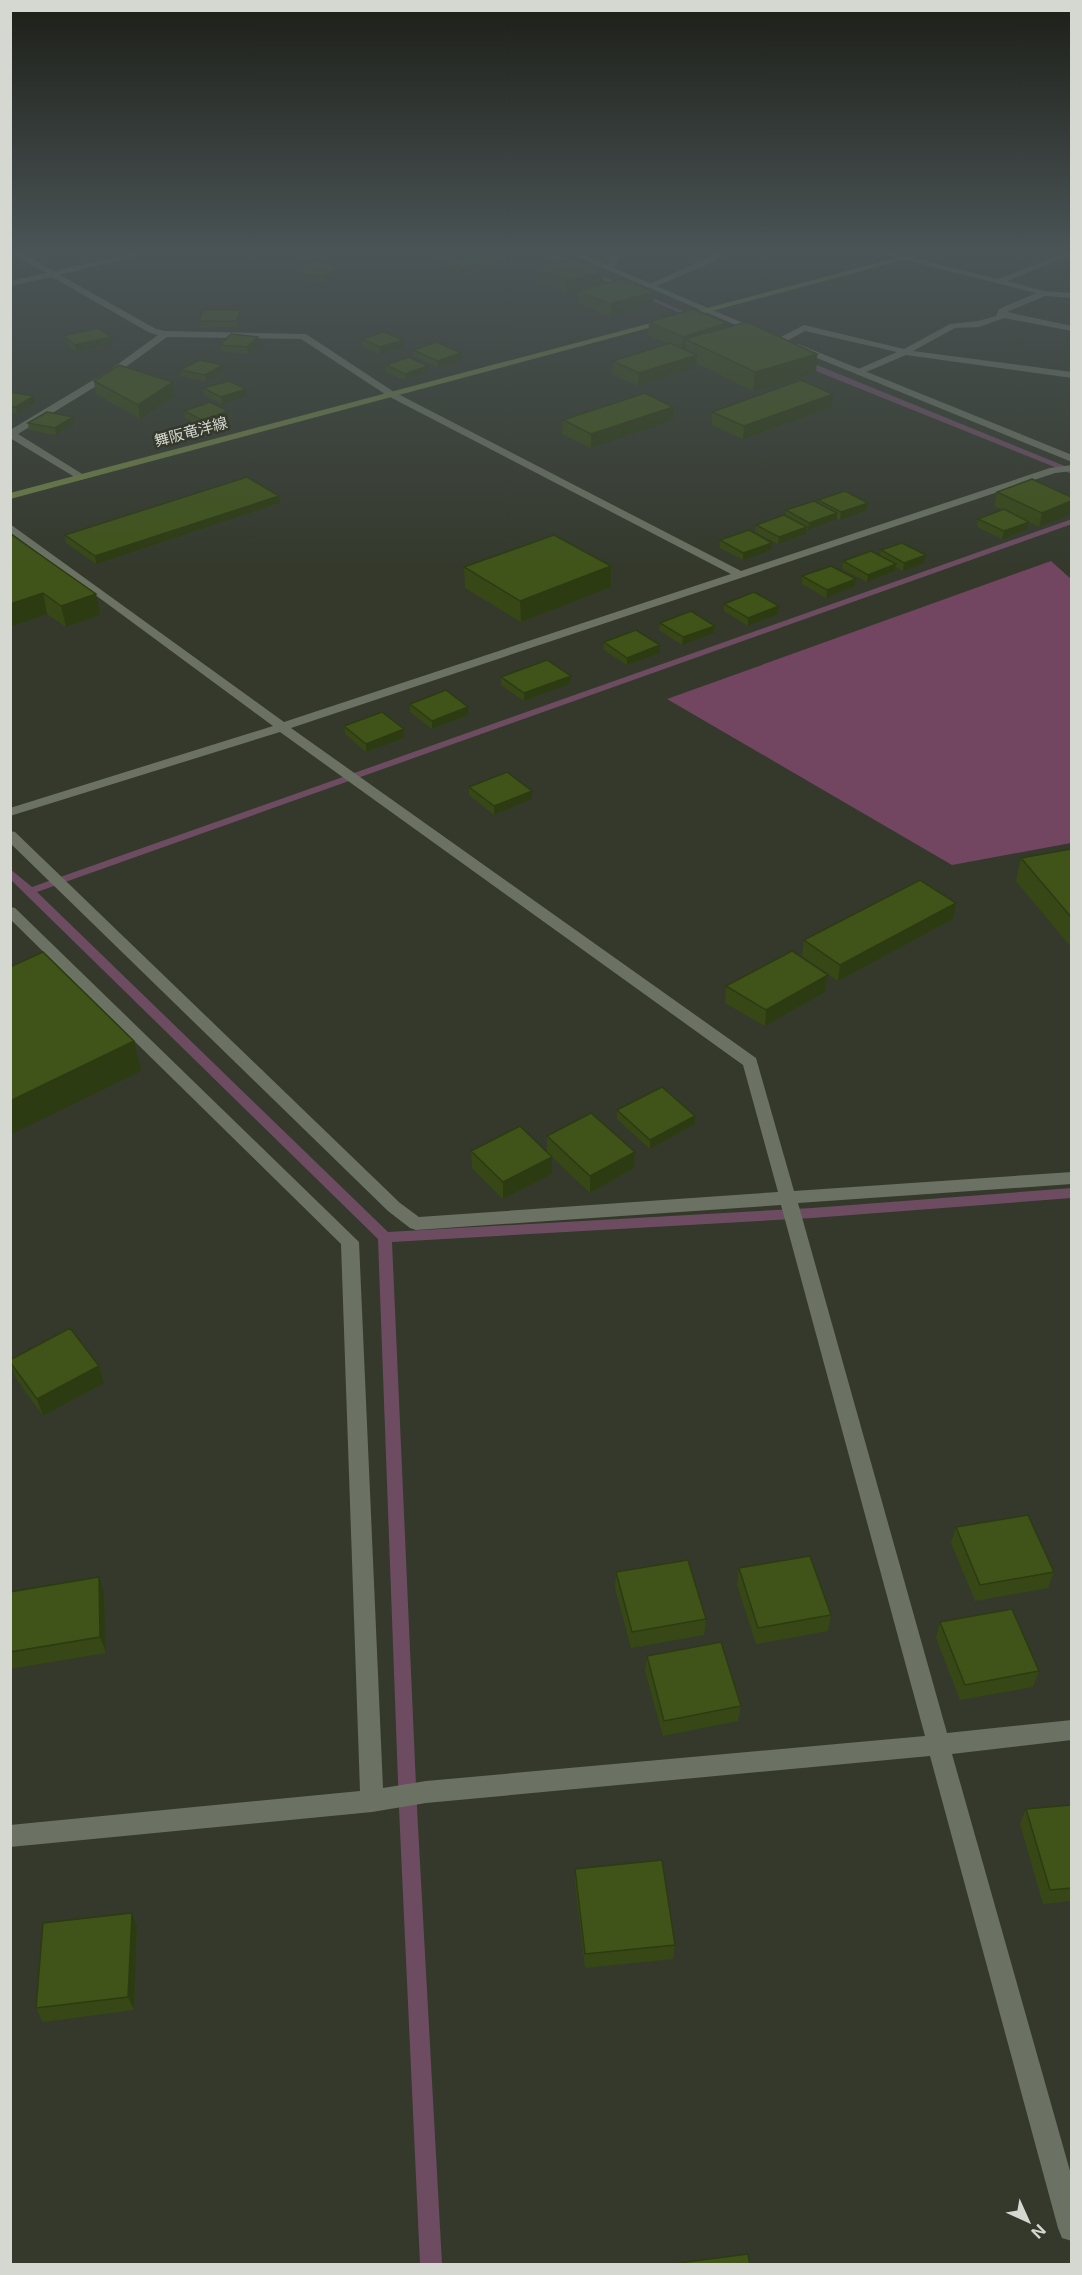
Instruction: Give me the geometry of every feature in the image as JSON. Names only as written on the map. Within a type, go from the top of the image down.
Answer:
[{"type":"main road","name":"舞阪竜洋線","points":[[10,496],[534,356]]},
{"type":"street","points":[[82,477],[11,434],[113,372],[135,356]]},
{"type":"street","points":[[334,356],[391,394],[741,575]]},
{"type":"street","points":[[821,356],[1071,459]]},
{"type":"street","points":[[859,372],[896,356]]},
{"type":"street","points":[[932,356],[1071,375]]},
{"type":"street","points":[[10,812],[282,727],[1054,470],[1071,468]]},
{"type":"street","points":[[1054,470],[1071,477]]},
{"type":"street","points":[[10,527],[282,727],[750,1062],[1071,2228]]},
{"type":"street","points":[[10,835],[394,1207],[416,1224],[1071,1178]]},
{"type":"street","points":[[10,911],[350,1242],[374,1801]]},
{"type":"street","points":[[10,1836],[374,1801],[426,1792],[937,1745],[1071,1730]]},
{"type":"shaded area","points":[[1051,561],[1071,579],[1071,843],[952,865],[667,699]]},
{"type":"building","points":[[427,356],[452,356],[438,361]]},
{"type":"building","points":[[628,356],[693,356],[639,373],[613,361]]},
{"type":"building","points":[[721,356],[810,356],[755,372]]},
{"type":"building","points":[[409,357],[428,366],[405,374],[386,365]]},
{"type":"building","points":[[199,360],[223,365],[205,375],[180,370]]},
{"type":"building","points":[[119,365],[173,382],[138,405],[94,381]]},
{"type":"building","points":[[801,380],[833,394],[744,426],[712,412]]},
{"type":"building","points":[[229,381],[246,389],[221,397],[203,388]]},
{"type":"building","points":[[10,392],[34,396],[16,407],[10,406]]},
{"type":"building","points":[[645,393],[673,407],[591,434],[563,420]]},
{"type":"building","points":[[210,402],[228,411],[202,420],[184,411]]},
{"type":"building","points":[[47,412],[73,417],[55,428],[28,423]]},
{"type":"building","points":[[247,477],[279,496],[95,556],[65,535]]},
{"type":"building","points":[[1032,479],[1071,497],[1071,501],[1042,513],[997,492]]},
{"type":"building","points":[[845,491],[868,503],[841,512],[818,500]]},
{"type":"building","points":[[814,501],[837,513],[809,523],[786,510]]},
{"type":"building","points":[[1004,509],[1029,522],[1004,531],[978,519]]},
{"type":"building","points":[[784,515],[807,527],[779,537],[756,525]]},
{"type":"building","points":[[749,530],[772,543],[743,553],[720,540]]},
{"type":"building","points":[[10,535],[96,594],[61,606],[43,593],[10,604]]},
{"type":"building","points":[[554,535],[611,566],[520,601],[464,567]]},
{"type":"building","points":[[902,543],[926,555],[904,563],[881,550]]},
{"type":"building","points":[[871,551],[896,564],[868,575],[843,561]]},
{"type":"building","points":[[831,566],[856,579],[827,590],[802,576]]},
{"type":"building","points":[[754,592],[779,606],[748,618],[724,604]]},
{"type":"building","points":[[691,611],[715,626],[683,637],[660,623]]},
{"type":"building","points":[[636,630],[660,645],[627,658],[604,642]]},
{"type":"building","points":[[547,660],[571,676],[524,693],[501,677]]},
{"type":"building","points":[[446,690],[468,707],[432,721],[410,704]]},
{"type":"building","points":[[382,712],[404,729],[366,744],[344,726]]},
{"type":"building","points":[[507,772],[532,791],[494,806],[469,787]]},
{"type":"building","points":[[1071,849],[1071,917],[1021,858]]},
{"type":"building","points":[[920,880],[956,903],[840,965],[804,940]]},
{"type":"building","points":[[792,951],[828,975],[766,1010],[726,986]]},
{"type":"building","points":[[43,952],[134,1041],[10,1101],[10,967]]},
{"type":"building","points":[[662,1087],[695,1116],[650,1140],[617,1110]]},
{"type":"building","points":[[591,1113],[635,1152],[590,1176],[547,1136]]},
{"type":"building","points":[[520,1126],[552,1157],[503,1182],[471,1151]]},
{"type":"building","points":[[70,1328],[99,1366],[37,1399],[10,1360]]},
{"type":"building","points":[[1028,1515],[1054,1572],[980,1585],[956,1527]]},
{"type":"building","points":[[810,1556],[831,1615],[758,1628],[739,1568]]},
{"type":"building","points":[[688,1560],[706,1619],[632,1632],[616,1572]]},
{"type":"building","points":[[99,1577],[100,1637],[10,1652],[10,1592]]},
{"type":"building","points":[[1012,1609],[1039,1671],[965,1685],[940,1622]]},
{"type":"building","points":[[721,1642],[741,1706],[664,1721],[647,1656]]},
{"type":"building","points":[[1071,1805],[1071,1888],[1050,1890],[1026,1809]]},
{"type":"building","points":[[662,1860],[675,1945],[585,1954],[575,1869]]},
{"type":"building","points":[[132,1913],[128,1997],[36,2008],[43,1923]]},
{"type":"building","points":[[748,2254],[750,2265],[663,2265]]},
{"type":"waterway","points":[[799,361],[1072,472]]},
{"type":"waterway","points":[[30,891],[1072,521]]},
{"type":"waterway","points":[[10,872],[385,1237]]},
{"type":"waterway","points":[[385,1237],[812,1213],[1072,1193]]},
{"type":"waterway","points":[[385,1237],[408,1808],[431,2264]]}]
